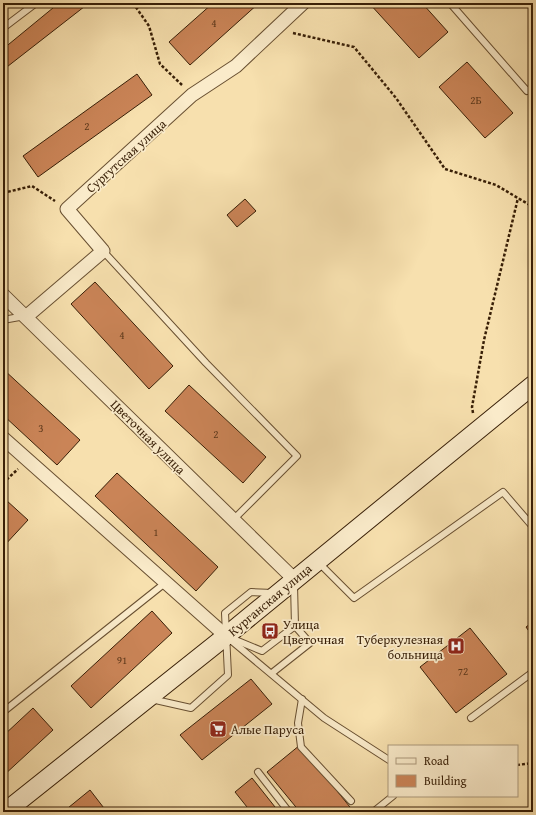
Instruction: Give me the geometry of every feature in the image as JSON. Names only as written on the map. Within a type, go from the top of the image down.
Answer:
[{"type":"main road","name":"Курганская улица","points":[[5,812],[226,636],[317,560],[533,385]]},
{"type":"street","name":"Сургутская улица","points":[[67,209],[192,95],[236,66],[303,3]]},
{"type":"street","points":[[27,316],[103,251],[67,209]]},
{"type":"street","name":"Цветочная улица","points":[[3,294],[294,579]]},
{"type":"street","points":[[3,438],[226,636]]},
{"type":"lane","points":[[3,28],[36,3]]},
{"type":"lane","points":[[450,3],[527,91],[533,87]]},
{"type":"lane","points":[[103,251],[206,363],[297,456],[233,520]]},
{"type":"lane","points":[[3,320],[27,316]]},
{"type":"lane","points":[[317,560],[354,598],[503,492],[533,527]]},
{"type":"lane","points":[[272,674],[310,643],[295,626],[294,579]]},
{"type":"lane","points":[[3,712],[165,582]]},
{"type":"lane","points":[[226,636],[262,651],[295,626]]},
{"type":"lane","points":[[226,636],[324,718],[388,759]]},
{"type":"lane","points":[[147,699],[191,708],[228,675],[226,636]]},
{"type":"lane","points":[[471,718],[533,672]]},
{"type":"lane","points":[[302,699],[298,723],[301,747],[351,801]]},
{"type":"lane","points":[[258,772],[289,812]]},
{"type":"lane","points":[[373,812],[392,797]]},
{"type":"path","points":[[133,3],[149,26],[160,64],[192,95]]},
{"type":"path","points":[[275,29],[354,48],[396,98],[445,169],[496,185],[533,207]]},
{"type":"path","points":[[3,193],[32,186],[67,209]]},
{"type":"path","points":[[478,429],[472,407],[480,362],[518,198]]},
{"type":"path","points":[[3,483],[27,460]]},
{"type":"path","points":[[518,765],[533,763]]},
{"type":"building","points":[[3,3],[10,3],[3,9]]},
{"type":"building","points":[[59,3],[89,3],[3,70],[3,49]]},
{"type":"building","points":[[213,3],[259,3],[190,65],[169,42]]},
{"type":"building","points":[[369,3],[422,3],[448,32],[419,58]]},
{"type":"building","points":[[467,62],[513,113],[485,138],[439,87]]},
{"type":"building","points":[[137,74],[152,95],[38,177],[23,156]]},
{"type":"building","points":[[245,199],[256,211],[237,227],[227,215]]},
{"type":"building","points":[[95,282],[173,366],[149,389],[71,304]]},
{"type":"building","points":[[3,369],[80,440],[57,465],[3,415]]},
{"type":"building","points":[[189,385],[266,457],[243,483],[165,411]]},
{"type":"building","points":[[117,473],[218,567],[196,591],[95,496]]},
{"type":"building","points":[[6,500],[28,520],[3,547],[3,503]]},
{"type":"building","points":[[152,611],[172,633],[91,708],[71,686]]},
{"type":"building","points":[[533,622],[533,637],[526,627]]},
{"type":"building","points":[[470,628],[507,674],[456,713],[420,667]]},
{"type":"building","points":[[251,679],[272,704],[202,760],[180,735]]},
{"type":"building","points":[[33,708],[53,730],[3,776],[3,736]]},
{"type":"building","points":[[300,745],[354,812],[300,812],[267,772]]},
{"type":"building","points":[[252,778],[279,812],[251,812],[235,792]]},
{"type":"building","points":[[90,790],[107,812],[63,812]]},
{"type":"place","name":"Улица Цветочная","points":[[270,631]]},
{"type":"place","name":"Туберкулезная больница","points":[[456,646]]},
{"type":"place","name":"Алые Паруса","points":[[218,729]]}]
